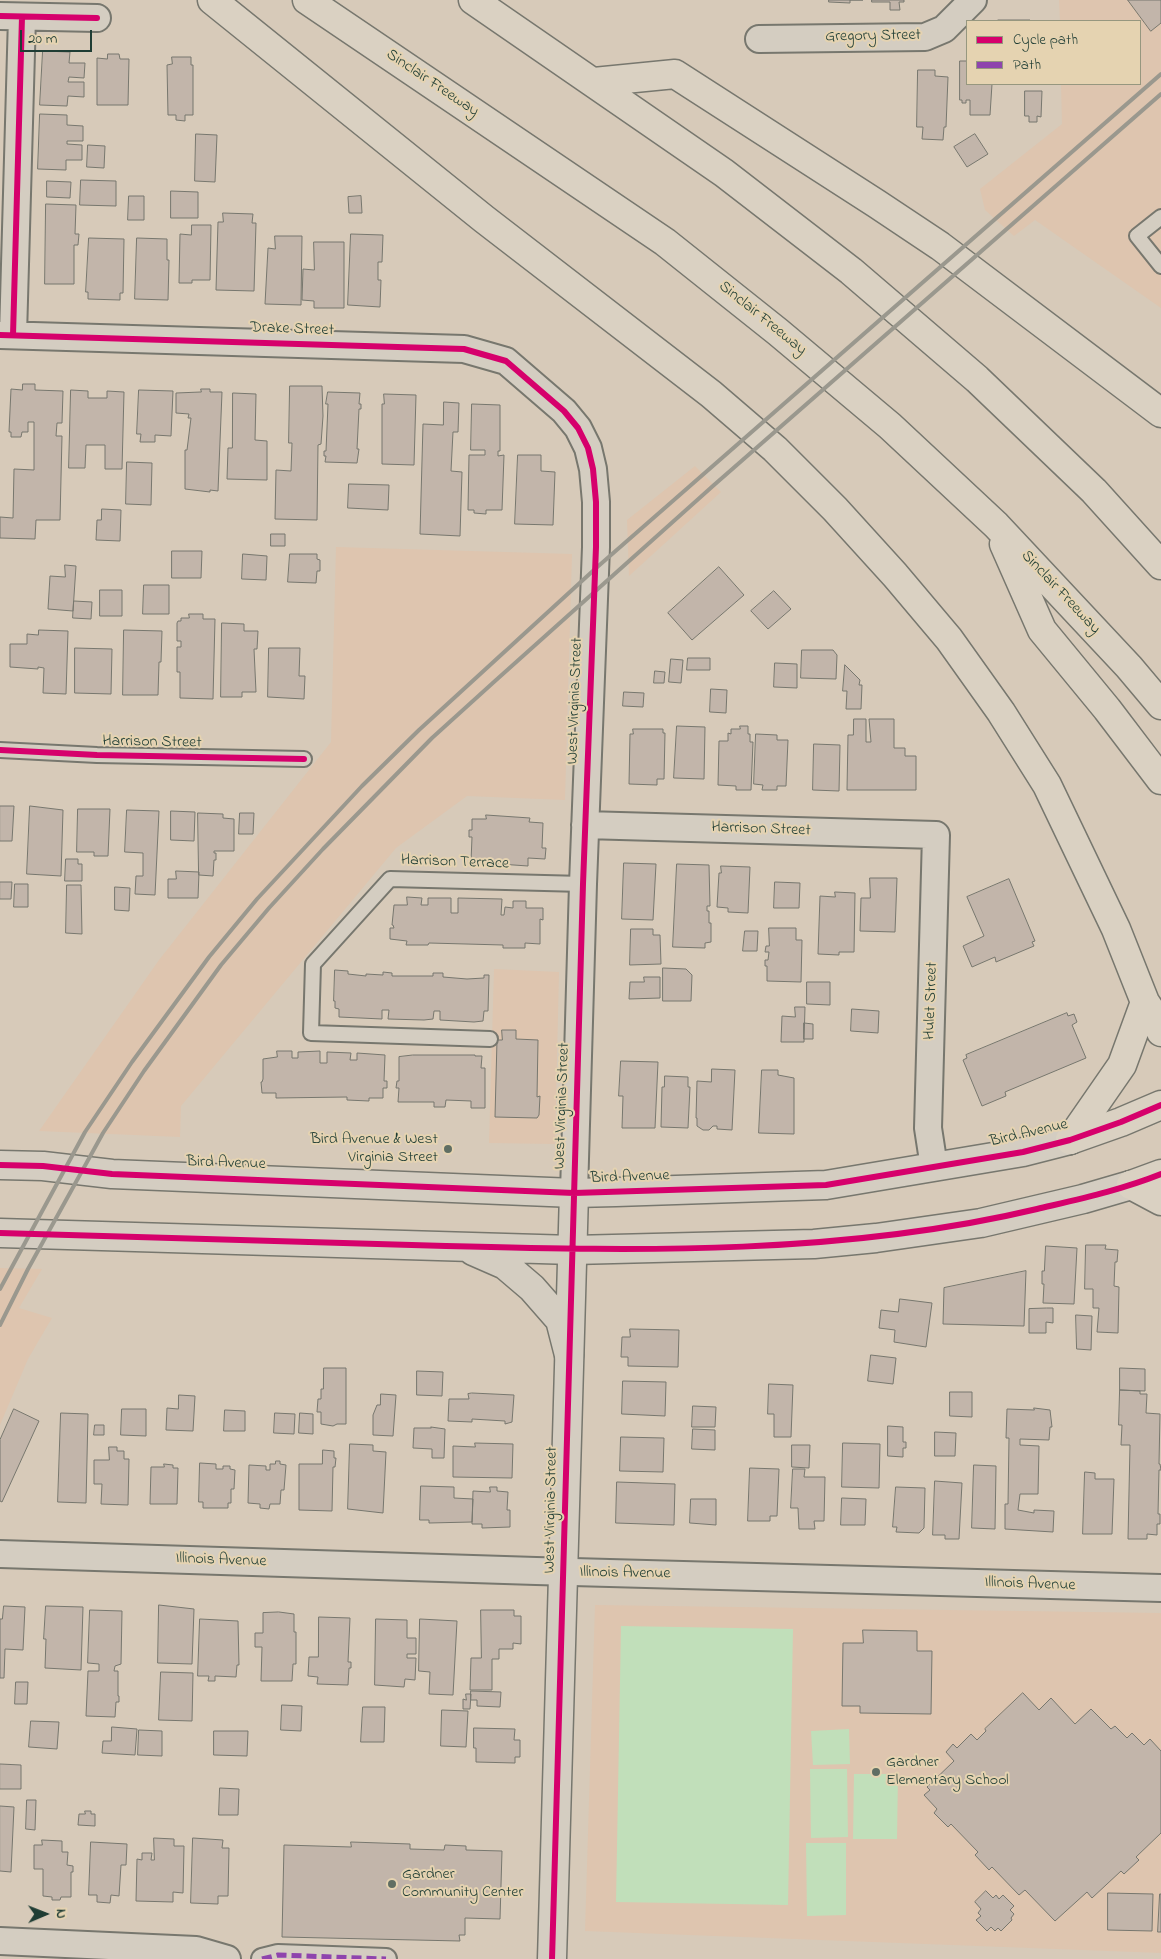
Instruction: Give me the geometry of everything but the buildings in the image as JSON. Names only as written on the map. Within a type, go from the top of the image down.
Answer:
[{"type":"main road","points":[[212,0],[484,219],[711,394],[775,449],[835,509],[895,575],[949,639],[1001,712],[1037,769],[1052,794],[1101,896],[1145,1002],[1157,1020],[1161,1032]]},
{"type":"main road","name":"Sinclair Freeway","points":[[307,0],[665,242],[778,332],[890,426],[996,525],[1129,667],[1161,704]]},
{"type":"main road","points":[[474,0],[732,179],[851,271],[977,379],[1094,491],[1161,565]]},
{"type":"main road","points":[[594,82],[675,74],[940,246],[1161,413]]},
{"type":"main road","points":[[996,525],[1042,630],[1107,709],[1161,780]]},
{"type":"main road","points":[[1070,1140],[1122,1065],[1145,1002]]},
{"type":"main road","name":"Bird Avenue","points":[[0,1165],[43,1166],[112,1174],[574,1193],[826,1185],[1023,1152],[1070,1140],[1121,1122],[1161,1105]]},
{"type":"main road","points":[[0,1233],[573,1250],[814,1244],[876,1238],[981,1222],[1132,1185],[1161,1174]]},
{"type":"main road","points":[[1132,1185],[1161,1200]]},
{"type":"main road","name":"West Virginia Street","points":[[552,1959],[574,1193]]},
{"type":"main road","points":[[463,1246],[505,1265],[532,1288],[560,1320],[569,1355]]},
{"type":"street","name":"Gregory Street","points":[[759,39],[925,37],[944,29],[974,0]]},
{"type":"street","points":[[6,335],[11,16],[98,18]]},
{"type":"street","name":"Drake Street","points":[[6,335],[464,349],[506,361],[564,411]]},
{"type":"street","name":"West Virginia Street","points":[[564,411],[578,428],[588,448],[593,469],[596,502],[574,1193]]},
{"type":"street","name":"Harrison Street","points":[[585,825],[936,835]]},
{"type":"street","name":"Hulet Street","points":[[934,1167],[928,1128],[936,835]]},
{"type":"street","name":"Illinois Avenue","points":[[0,1554],[1161,1588]]},
{"type":"street","points":[[12,1947],[196,1950],[227,1959]]},
{"type":"street","points":[[262,1959],[278,1955],[386,1959]]},
{"type":"lane","points":[[1161,218],[1137,236],[1161,266]]},
{"type":"lane","name":"Harrison Street","points":[[0,750],[98,755],[304,759]]},
{"type":"lane","name":"Harrison Terrace","points":[[490,1038],[311,1033],[313,964],[390,879],[583,884]]},
{"type":"shaded area","points":[[1059,0],[1161,0],[1161,308],[1035,220],[1014,236],[985,210],[980,189],[1062,124],[1061,85],[1141,85],[1141,20],[1060,20]]},
{"type":"shaded area","points":[[695,466],[721,492],[629,576],[627,520]]},
{"type":"shaded area","points":[[336,547],[572,554],[565,800],[467,796],[396,848],[181,1106],[180,1137],[39,1131],[159,960],[331,742]]},
{"type":"shaded area","points":[[494,969],[559,972],[555,1144],[489,1143]]},
{"type":"shaded area","points":[[0,1268],[42,1269],[19,1308],[52,1318],[28,1359],[0,1425]]},
{"type":"shaded area","name":"Gardner Elementary School","points":[[595,1605],[1161,1613],[1161,1953],[585,1931]]},
{"type":"green space","points":[[621,1626],[793,1629],[788,1905],[616,1902]]},
{"type":"green space","points":[[849,1729],[850,1764],[813,1765],[811,1731]]},
{"type":"green space","points":[[810,1769],[847,1769],[848,1837],[811,1838]]},
{"type":"green space","points":[[854,1774],[898,1774],[897,1839],[853,1839]]},
{"type":"green space","points":[[806,1843],[846,1843],[846,1915],[807,1916]]},
{"type":"railway","points":[[0,1289],[85,1132],[132,1062],[209,957],[257,899],[362,786],[419,730],[595,569],[1161,74]]},
{"type":"railway","points":[[0,1325],[28,1269],[103,1133],[144,1071],[221,965],[269,908],[323,849],[432,738],[495,681],[714,485],[1161,94]]},
{"type":"marked path","points":[[262,1959],[278,1955],[386,1959]]},
{"type":"cycle path","points":[[0,16],[97,18]]},
{"type":"cycle path","points":[[13,335],[22,17]]},
{"type":"cycle path","points":[[0,335],[464,349],[506,361],[564,411],[578,428],[588,448],[593,469],[596,502],[596,547],[583,884],[552,1959]]},
{"type":"cycle path","points":[[0,750],[97,755],[304,759]]},
{"type":"cycle path","points":[[0,1165],[43,1166],[112,1174],[574,1193],[826,1185],[1023,1152],[1070,1140],[1121,1122],[1161,1105]]},
{"type":"cycle path","points":[[0,1233],[520,1248],[669,1249],[743,1247],[891,1235],[964,1224],[1084,1198],[1131,1185],[1161,1174]]},
{"type":"place","name":"Bird Avenue & West Virginia Street","points":[[448,1149]]},
{"type":"place","name":"Gardner Elementary School","points":[[876,1772]]},
{"type":"place","name":"Gardner Community Center","points":[[392,1884]]}]
